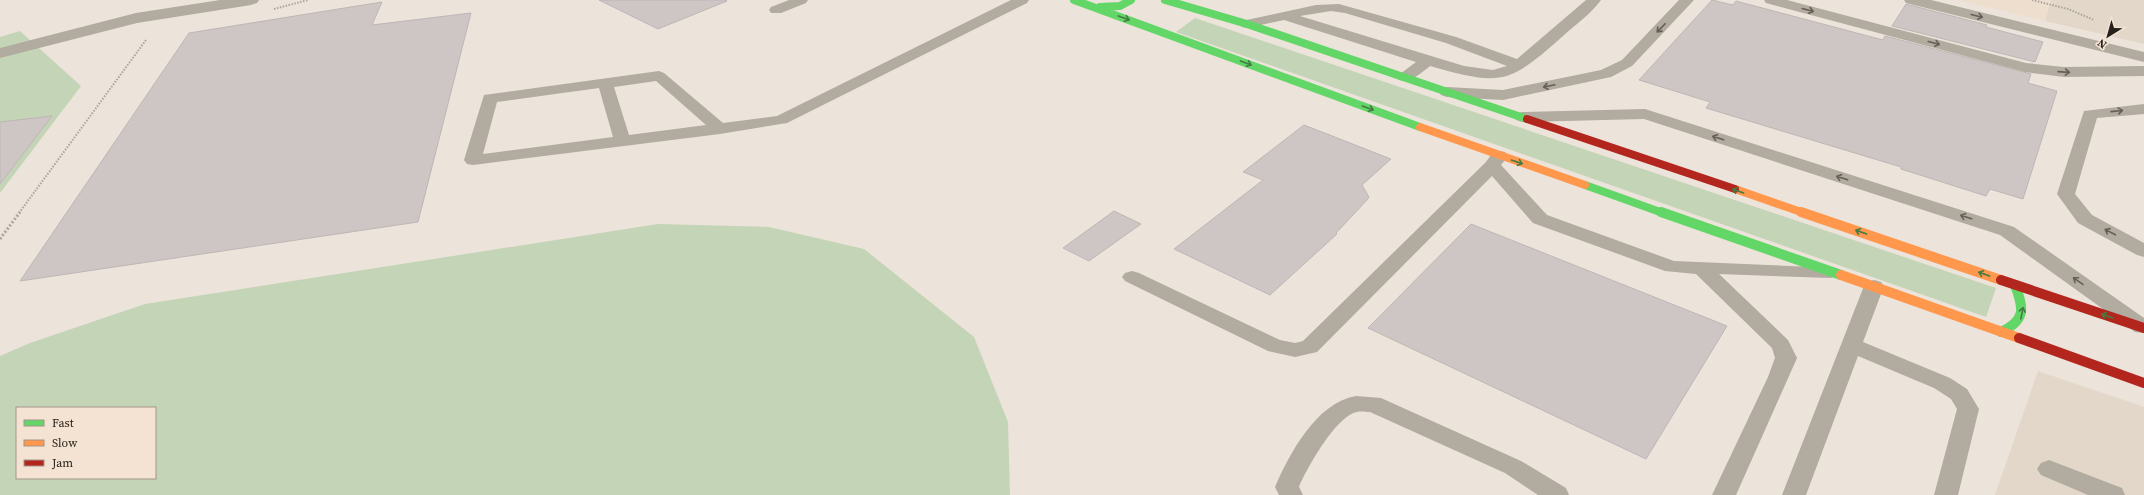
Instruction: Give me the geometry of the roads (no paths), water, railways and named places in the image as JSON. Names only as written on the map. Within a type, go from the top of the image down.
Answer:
[{"type":"street","points":[[0,53],[136,18],[251,0]]},
{"type":"street","points":[[1074,0],[1094,8],[1157,26],[1496,161],[1874,286],[2144,383]]},
{"type":"street","points":[[1094,8],[1120,6],[1132,0]]},
{"type":"street","points":[[1164,0],[1193,10],[1246,24],[2144,328]]},
{"type":"street","points":[[1912,0],[2144,57]]},
{"type":"street","points":[[1175,12],[1193,10]]},
{"type":"street","points":[[2001,332],[2015,327],[2020,320],[2023,307],[2015,285]]},
{"type":"lane","points":[[776,10],[801,0]]},
{"type":"lane","points":[[720,129],[659,76],[490,98],[473,160],[720,129],[781,120],[1022,0]]},
{"type":"lane","points":[[1286,16],[1428,61],[1474,72],[1501,74],[1519,65],[1594,0]]},
{"type":"lane","points":[[1447,92],[1503,95],[1606,74],[1627,63],[1687,0]]},
{"type":"lane","points":[[1771,0],[2025,67],[2064,72],[2144,71]]},
{"type":"lane","points":[[1246,24],[1318,8],[1334,6],[1450,40],[1519,65]]},
{"type":"lane","points":[[1404,78],[1428,61],[1450,40]]},
{"type":"lane","points":[[605,83],[623,141]]},
{"type":"lane","points":[[2144,109],[2090,114],[2066,194],[2085,219],[2144,251]]},
{"type":"lane","points":[[1522,117],[1645,114],[2007,231],[2144,328]]},
{"type":"lane","points":[[1132,277],[1275,346],[1295,350],[1310,346],[1496,161],[1540,219],[1672,267],[1830,272]]},
{"type":"lane","points":[[1701,268],[1781,345],[1786,358],[1779,377],[1724,495]]},
{"type":"lane","points":[[1794,495],[1874,286]]},
{"type":"lane","points":[[1851,345],[1942,382],[1959,394],[1968,409],[1946,495]]},
{"type":"lane","points":[[1292,495],[1287,487],[1292,473],[1307,448],[1339,411],[1354,404],[1373,404],[1492,457],[1513,467],[1557,495]]},
{"type":"lane","points":[[2049,469],[2113,495]]}]
